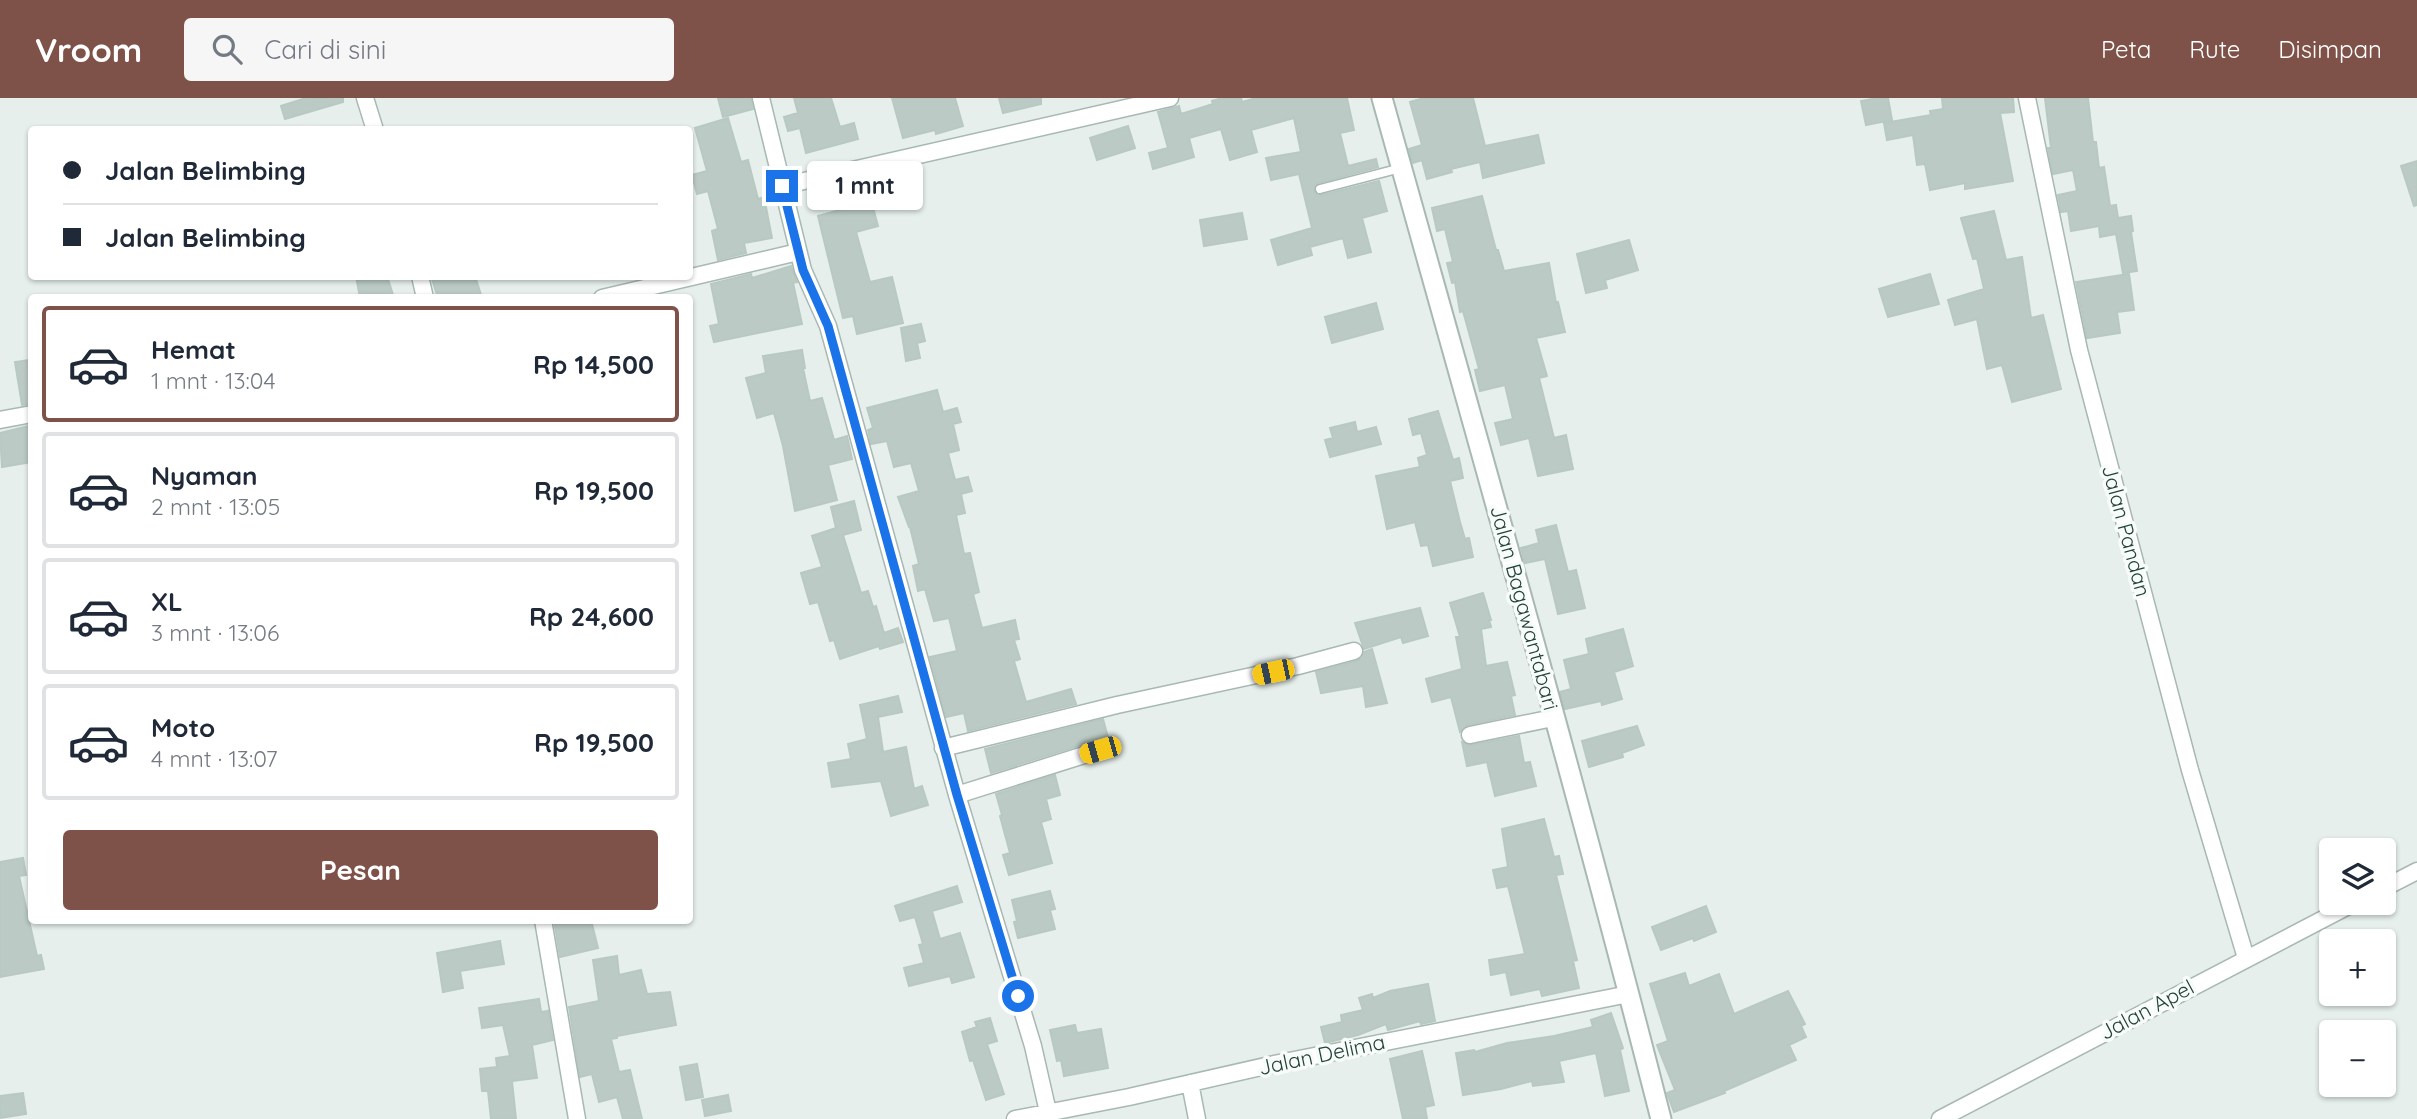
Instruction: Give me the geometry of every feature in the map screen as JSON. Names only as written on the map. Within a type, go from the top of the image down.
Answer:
[{"type":"street","points":[[365,98],[374,126]]},
{"type":"street","points":[[761,98],[803,270],[828,326],[943,747],[1033,1046],[1048,1112]]},
{"type":"street","points":[[782,186],[1170,98]]},
{"type":"street","name":"Jalan Bagawantabari","points":[[1382,98],[1661,1119]]},
{"type":"street","name":"Jalan Pandan","points":[[2027,98],[2079,350],[2190,770],[2246,958]]},
{"type":"street","points":[[693,277],[798,252]]},
{"type":"street","points":[[619,294],[679,280]]},
{"type":"street","points":[[0,420],[28,415]]},
{"type":"street","points":[[943,747],[1354,651]]},
{"type":"street","points":[[1470,735],[1553,718]]},
{"type":"street","points":[[957,795],[1057,761],[1100,750]]},
{"type":"street","points":[[2396,882],[2417,871]]},
{"type":"street","name":"Jalan Apel","points":[[1940,1119],[2330,915]]},
{"type":"street","points":[[544,924],[578,1119]]},
{"type":"street","name":"Jalan Delima","points":[[1015,1119],[1279,1063],[1629,994]]},
{"type":"street","points":[[1189,1083],[1196,1119]]},
{"type":"lane","points":[[1320,189],[1402,168]]},
{"type":"building","points":[[306,98],[343,98],[343,102],[285,119],[281,106]]},
{"type":"building","points":[[718,98],[751,98],[753,109],[723,117]]},
{"type":"building","points":[[794,98],[831,98],[840,127],[854,123],[858,139],[806,153],[800,128],[788,131],[784,117],[798,113]]},
{"type":"building","points":[[892,98],[955,98],[963,126],[936,134],[935,130],[903,138]]},
{"type":"building","points":[[999,98],[1041,98],[1041,104],[1003,113]]},
{"type":"building","points":[[1241,98],[1242,102],[1256,98],[1347,98],[1354,130],[1340,133],[1348,166],[1376,159],[1378,167],[1318,183],[1314,190],[1316,194],[1322,195],[1379,181],[1387,211],[1362,218],[1371,252],[1348,258],[1343,238],[1310,247],[1312,255],[1278,265],[1271,240],[1312,228],[1299,174],[1271,180],[1266,158],[1301,152],[1294,118],[1251,130],[1257,152],[1230,160],[1221,129],[1189,138],[1194,157],[1153,169],[1149,153],[1168,148],[1158,112],[1179,106],[1181,114],[1213,104],[1212,101]]},
{"type":"building","points":[[1424,98],[1473,98],[1485,146],[1538,135],[1544,163],[1483,178],[1480,162],[1451,169],[1452,172],[1427,179],[1422,160],[1413,163],[1409,149],[1422,145],[1410,102]]},
{"type":"building","points":[[1888,98],[1892,120],[1866,125],[1861,101]]},
{"type":"building","points":[[1942,98],[2013,98],[2014,112],[2000,113],[2013,181],[1965,189],[1965,183],[1930,190],[1925,164],[1917,165],[1913,135],[1887,140],[1884,123],[1931,115],[1930,111],[1943,109]]},
{"type":"building","points":[[2045,98],[2088,98],[2093,142],[2096,142],[2099,168],[2104,167],[2110,206],[2116,205],[2118,218],[2131,216],[2137,271],[2123,273],[2116,234],[2100,237],[2099,226],[2071,231],[2068,211],[2061,212],[2058,195],[2077,191],[2073,170],[2053,174],[2048,148],[2051,148]]},
{"type":"building","points":[[728,118],[741,162],[748,160],[758,199],[764,197],[772,238],[744,243],[746,253],[718,260],[712,231],[718,229],[708,191],[697,194],[693,179],[693,175],[707,171],[695,128]]},
{"type":"building","points":[[1128,126],[1135,148],[1097,160],[1090,138]]},
{"type":"building","points":[[2417,161],[2417,205],[2414,206],[2401,166]]},
{"type":"building","points":[[868,189],[878,226],[856,232],[870,282],[892,277],[903,323],[857,334],[853,316],[843,318],[818,216],[854,206],[851,194]]},
{"type":"building","points":[[1482,196],[1504,271],[1549,263],[1556,303],[1558,302],[1565,332],[1536,338],[1547,376],[1539,378],[1554,438],[1566,435],[1573,469],[1538,476],[1529,438],[1501,445],[1495,423],[1513,419],[1505,385],[1480,391],[1475,370],[1479,369],[1463,311],[1460,312],[1455,282],[1452,283],[1447,263],[1453,262],[1445,229],[1437,231],[1432,208]]},
{"type":"building","points":[[1994,211],[2006,260],[2022,257],[2031,318],[2043,315],[2061,389],[2012,402],[2002,365],[1987,369],[1977,319],[1955,325],[1948,300],[1984,289],[1977,258],[1973,259],[1961,218]]},
{"type":"building","points":[[1242,213],[1247,239],[1204,246],[1200,220]]},
{"type":"building","points":[[1629,240],[1638,270],[1605,280],[1607,288],[1586,293],[1577,254]]},
{"type":"building","points":[[791,266],[797,282],[793,283],[802,324],[714,342],[710,326],[719,324],[711,284],[751,274],[752,278]]},
{"type":"building","points":[[1930,274],[1939,304],[1888,317],[1879,289]]},
{"type":"building","points":[[2129,274],[2134,310],[2117,312],[2120,333],[2087,338],[2076,282]]},
{"type":"building","points":[[357,280],[388,280],[393,294],[359,294]]},
{"type":"building","points":[[432,280],[476,280],[481,294],[437,294]]},
{"type":"building","points":[[1376,303],[1383,329],[1332,343],[1325,317]]},
{"type":"building","points":[[921,324],[925,341],[917,343],[920,358],[906,361],[901,328]]},
{"type":"building","points":[[802,350],[810,401],[822,398],[834,440],[847,436],[852,459],[828,465],[837,500],[795,511],[774,413],[757,418],[746,378],[766,373],[763,356]]},
{"type":"building","points":[[28,360],[28,404],[22,405],[15,362]]},
{"type":"building","points":[[937,390],[943,412],[957,408],[961,422],[953,424],[959,450],[948,453],[955,480],[968,477],[972,491],[961,494],[965,513],[956,515],[964,554],[970,553],[979,592],[973,594],[982,628],[1015,620],[1019,639],[1014,640],[1020,659],[1014,661],[1026,702],[1071,689],[1076,704],[968,731],[964,713],[946,717],[930,657],[957,651],[949,618],[934,621],[925,589],[918,591],[913,566],[919,564],[910,527],[898,497],[919,491],[911,463],[894,467],[887,441],[871,444],[868,430],[873,428],[867,408]]},
{"type":"building","points":[[1438,411],[1453,460],[1459,458],[1463,478],[1450,481],[1465,539],[1469,538],[1473,557],[1433,566],[1428,545],[1421,546],[1415,522],[1387,529],[1376,476],[1420,467],[1418,458],[1427,455],[1421,433],[1413,435],[1409,419]]},
{"type":"building","points":[[1355,422],[1357,432],[1376,427],[1381,444],[1330,457],[1325,440],[1333,438],[1330,428]]},
{"type":"building","points":[[28,426],[28,463],[2,467],[0,433]]},
{"type":"building","points":[[854,501],[861,530],[843,535],[861,593],[868,591],[873,607],[876,606],[884,633],[898,628],[903,642],[880,649],[879,646],[840,659],[834,640],[830,641],[818,602],[810,604],[801,573],[822,567],[812,536],[836,528],[831,507]]},
{"type":"building","points":[[1556,525],[1568,572],[1576,570],[1585,608],[1558,614],[1545,559],[1525,563],[1521,548],[1539,543],[1536,530]]},
{"type":"building","points":[[1483,593],[1491,620],[1491,627],[1481,629],[1486,666],[1507,662],[1515,695],[1511,696],[1515,715],[1468,725],[1460,732],[1451,697],[1432,702],[1426,679],[1462,669],[1456,637],[1460,637],[1450,603]]},
{"type":"building","points":[[1420,608],[1428,636],[1403,643],[1401,637],[1364,649],[1355,623]]},
{"type":"building","points":[[1623,629],[1633,666],[1614,672],[1622,699],[1602,705],[1601,701],[1565,709],[1560,692],[1571,689],[1564,660],[1589,654],[1586,639]]},
{"type":"building","points":[[1372,649],[1387,703],[1366,707],[1363,686],[1321,693],[1316,672],[1357,661],[1362,658],[1364,652]]},
{"type":"building","points":[[898,696],[902,712],[878,717],[883,752],[906,747],[914,789],[922,786],[928,805],[891,816],[881,781],[832,787],[828,763],[851,759],[848,744],[867,739],[860,705]]},
{"type":"building","points":[[1103,719],[1109,741],[1097,740],[991,773],[985,749]]},
{"type":"building","points":[[1637,726],[1644,745],[1622,753],[1623,757],[1589,767],[1582,741]]},
{"type":"building","points":[[1519,736],[1524,763],[1530,762],[1536,786],[1495,796],[1487,762],[1467,766],[1462,742],[1472,745]]},
{"type":"building","points":[[1055,775],[1060,795],[1046,799],[1051,819],[1041,822],[1052,863],[1009,875],[1003,855],[1010,853],[996,794]]},
{"type":"building","points":[[1544,819],[1554,857],[1559,856],[1563,874],[1556,875],[1577,960],[1573,961],[1579,988],[1542,996],[1540,989],[1511,995],[1506,972],[1491,975],[1489,960],[1525,954],[1508,886],[1497,888],[1493,870],[1508,867],[1502,829]]},
{"type":"building","points":[[23,858],[26,875],[19,876],[28,924],[37,956],[41,955],[44,969],[0,977],[0,862]]},
{"type":"building","points":[[957,886],[962,902],[932,911],[940,939],[960,933],[974,977],[952,983],[950,976],[909,986],[904,968],[924,963],[919,945],[923,944],[915,917],[900,921],[895,906]]},
{"type":"building","points":[[1050,891],[1055,909],[1050,910],[1055,929],[1018,938],[1012,900]]},
{"type":"building","points":[[1706,906],[1716,932],[1661,950],[1652,927]]},
{"type":"building","points":[[555,924],[592,924],[598,948],[560,957]]},
{"type":"building","points":[[500,941],[504,964],[460,971],[463,988],[443,992],[437,953]]},
{"type":"building","points":[[617,956],[619,975],[641,970],[647,994],[670,992],[676,1025],[611,1039],[619,1072],[630,1070],[642,1119],[623,1119],[617,1097],[599,1102],[592,1074],[580,1077],[569,1007],[599,1001],[593,960]]},
{"type":"building","points":[[1685,973],[1689,986],[1719,974],[1734,1014],[1788,991],[1805,1024],[1801,1026],[1806,1037],[1789,1045],[1796,1060],[1724,1091],[1725,1093],[1674,1112],[1667,1093],[1675,1090],[1657,1045],[1668,1041],[1650,984]]},
{"type":"building","points":[[1428,984],[1435,1021],[1421,1024],[1420,1021],[1388,1030],[1386,1024],[1358,1035],[1325,1043],[1321,1027],[1342,1022],[1341,1015],[1363,1010],[1359,998],[1372,994],[1373,998],[1390,991]]},
{"type":"building","points":[[539,999],[541,1012],[548,1011],[553,1040],[532,1045],[537,1078],[512,1081],[516,1119],[491,1119],[488,1091],[482,1091],[480,1069],[497,1067],[496,1058],[510,1056],[503,1025],[482,1028],[479,1008]]},
{"type":"building","points":[[1611,1013],[1623,1048],[1620,1050],[1629,1091],[1605,1096],[1596,1053],[1559,1061],[1564,1082],[1533,1086],[1532,1081],[1463,1095],[1456,1053],[1475,1052],[1507,1043],[1593,1027],[1591,1020]]},
{"type":"building","points":[[990,1018],[997,1041],[987,1044],[1004,1094],[986,1100],[973,1060],[970,1061],[962,1032],[977,1027],[975,1022]]},
{"type":"building","points":[[1075,1025],[1077,1033],[1101,1029],[1108,1068],[1064,1076],[1061,1060],[1057,1061],[1050,1030]]},
{"type":"building","points":[[1422,1051],[1434,1105],[1425,1107],[1427,1119],[1403,1119],[1390,1059]]},
{"type":"building","points":[[697,1064],[703,1097],[686,1100],[680,1067]]},
{"type":"building","points":[[23,1093],[26,1114],[0,1118],[0,1096]]},
{"type":"building","points":[[728,1095],[731,1111],[705,1116],[702,1100]]},
{"type":"route","points":[[782,186],[803,270],[828,326],[930,701],[1018,996]]}]
